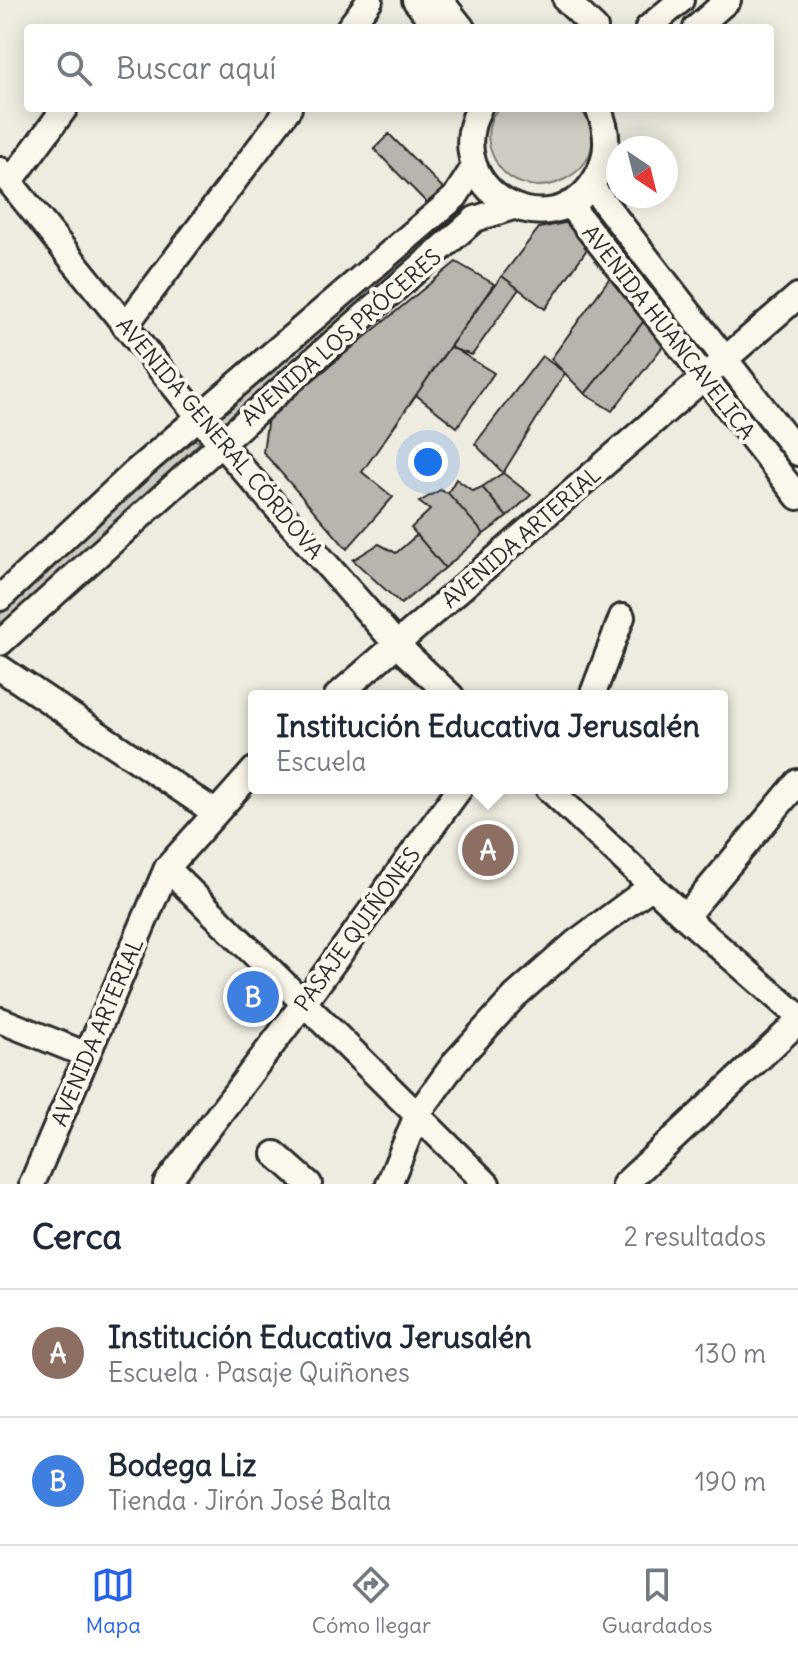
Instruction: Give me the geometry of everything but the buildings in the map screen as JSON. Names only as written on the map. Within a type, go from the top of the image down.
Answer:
[{"type":"street","points":[[352,24],[370,0]]},
{"type":"street","points":[[415,0],[434,24]]},
{"type":"street","points":[[440,0],[459,24]]},
{"type":"street","points":[[566,0],[591,24]]},
{"type":"street","points":[[653,24],[681,0]]},
{"type":"street","points":[[701,24],[728,0]]},
{"type":"street","points":[[5,176],[61,112]]},
{"type":"street","points":[[125,326],[286,112]]},
{"type":"street","points":[[477,112],[471,128],[469,148],[474,167],[483,184],[496,198],[513,207]]},
{"type":"street","points":[[569,204],[591,186],[603,167],[607,146],[607,113]]},
{"type":"street","name":"AVENIDA LOS PRÓCERES","points":[[0,598],[136,471],[455,197],[474,167]]},
{"type":"street","name":"AVENIDA GENERAL CÓRDOVA","points":[[5,176],[220,443],[397,645],[445,690]]},
{"type":"street","name":"AVENIDA HUANCAVELICA","points":[[591,186],[798,453]]},
{"type":"street","name":"AVENIDA LOS PRÓCERES","points":[[0,643],[220,443],[475,219],[513,207],[541,211],[569,204]]},
{"type":"street","name":"AVENIDA HUANCAVELICA","points":[[569,204],[798,497]]},
{"type":"street","points":[[725,360],[798,296]]},
{"type":"street","name":"AVENIDA ARTERIAL","points":[[344,690],[725,360]]},
{"type":"street","points":[[594,690],[622,617]]},
{"type":"street","points":[[0,668],[216,813]]},
{"type":"street","name":"AVENIDA ARTERIAL","points":[[32,1184],[167,868],[248,777]]},
{"type":"street","points":[[685,917],[798,782]]},
{"type":"street","name":"PASAJE QUIÑONES","points":[[166,1184],[304,1003],[456,794]]},
{"type":"street","points":[[558,794],[685,917],[798,1019],[625,1184]]},
{"type":"street","points":[[167,868],[487,1184]]},
{"type":"street","points":[[389,1184],[417,1115],[456,1061],[515,996],[575,943],[652,886]]},
{"type":"street","points":[[0,1020],[87,1055]]},
{"type":"street","points":[[275,1154],[309,1184]]},
{"type":"shaded area","points":[[496,112],[581,112],[591,130],[591,150],[581,167],[564,180],[543,186],[522,183],[503,171],[490,148],[489,126]]},
{"type":"shaded area","points":[[454,207],[466,217],[221,428],[210,417]]},
{"type":"shaded area","points":[[192,439],[200,442],[0,636],[0,614]]},
{"type":"place","name":"Institución Educativa Jerusalén","points":[[488,850]]},
{"type":"place","name":"Bodega Liz","points":[[253,997]]}]
